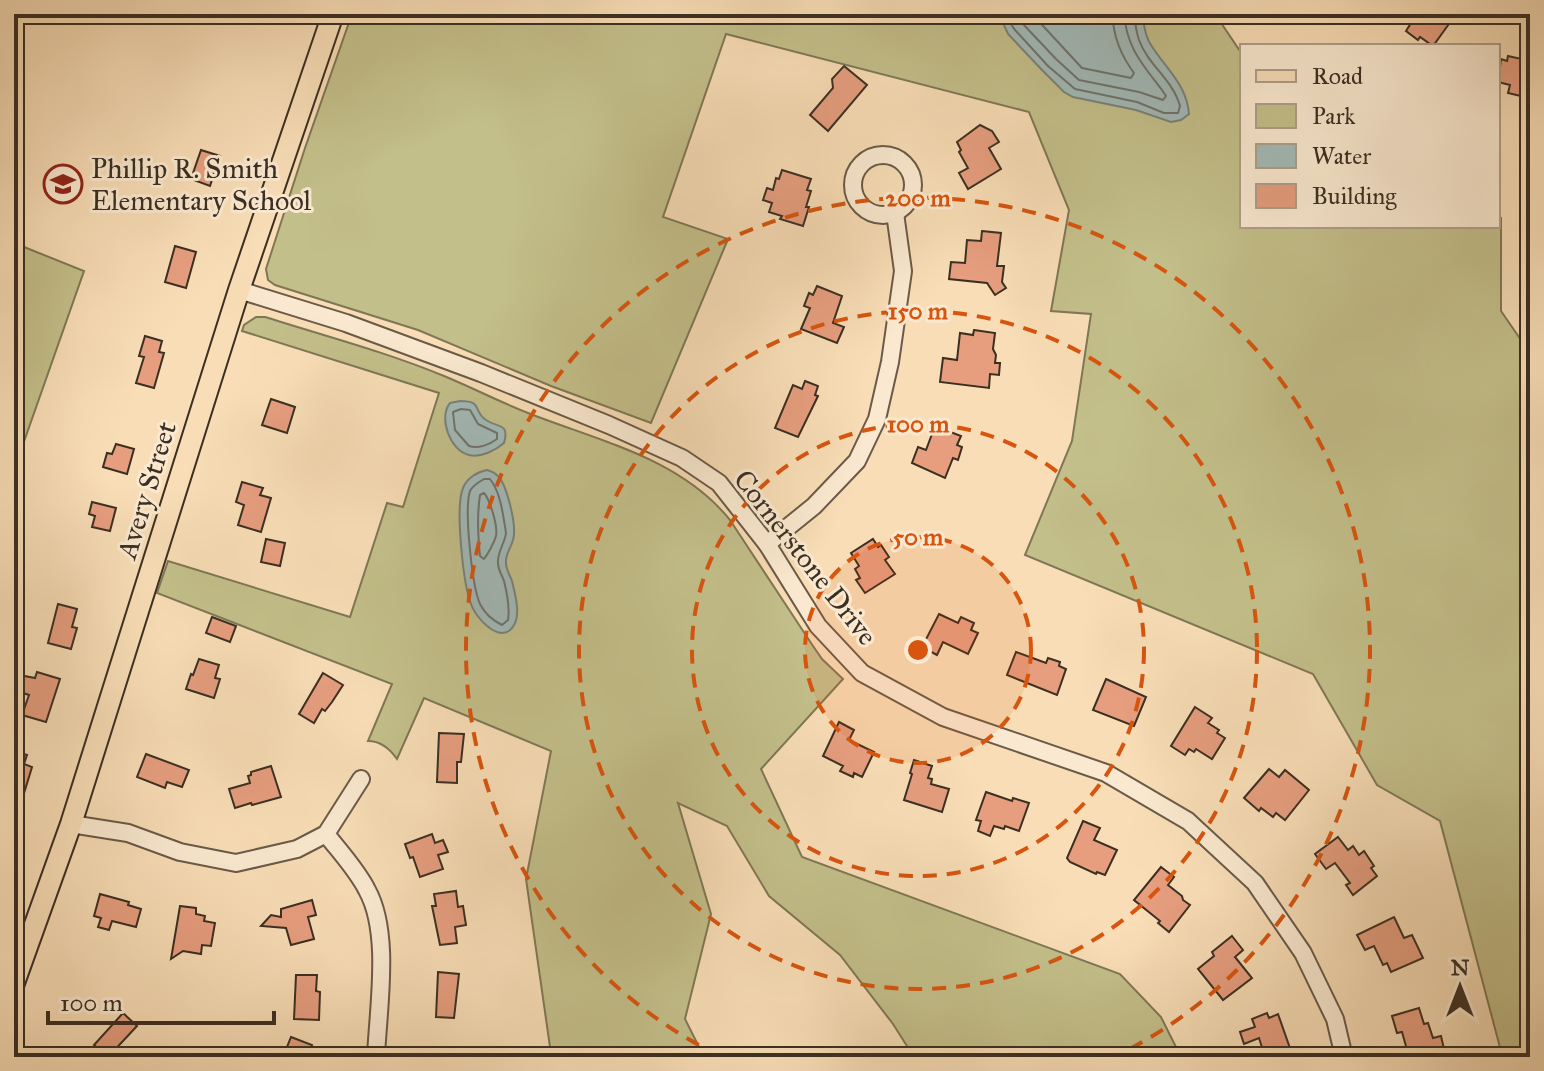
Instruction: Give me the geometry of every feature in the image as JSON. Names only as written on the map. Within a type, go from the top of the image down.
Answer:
[{"type":"main road","name":"Avery Street","points":[[14,983],[71,824],[239,290],[333,14]]},
{"type":"street","points":[[767,544],[814,506],[857,461],[877,419],[890,362],[903,271],[895,213]]},
{"type":"street","name":"Cornerstone Drive","points":[[239,290],[346,323],[481,373],[682,458],[719,483],[767,544],[818,626],[862,673],[943,717],[1106,773],[1188,821],[1255,883],[1303,953],[1335,1019],[1344,1057]]},
{"type":"street","points":[[71,824],[128,833],[180,852],[236,863],[297,849],[326,834],[361,779]]},
{"type":"street","points":[[326,834],[367,889],[377,913],[381,953],[376,1057]]},
{"type":"green space","points":[[352,14],[1215,14],[1240,51],[1240,228],[1500,228],[1501,218],[1501,311],[1530,353],[1530,1057],[1492,1057],[1502,1055],[1440,821],[1377,785],[1313,674],[1025,555],[1072,441],[1091,314],[1051,311],[1069,210],[1029,112],[726,34],[663,217],[728,239],[651,423],[551,386],[418,330],[275,285],[268,280],[266,269]]},
{"type":"green space","points":[[14,243],[84,271],[14,470]]},
{"type":"green space","points":[[256,317],[265,317],[400,359],[444,376],[663,466],[710,499],[730,520],[822,659],[843,679],[761,769],[802,857],[1120,974],[1161,1017],[1181,1057],[914,1057],[840,955],[769,896],[727,826],[678,803],[711,914],[685,1019],[704,1057],[568,1057],[550,1047],[526,879],[551,751],[424,698],[397,759],[385,746],[368,741],[392,684],[157,593],[168,561],[350,617],[387,503],[403,507],[439,393],[242,331],[244,325]]},
{"type":"water","points":[[994,14],[1141,14],[1149,41],[1180,86],[1189,114],[1171,122],[1136,110],[1073,97],[1043,71],[1008,34]]},
{"type":"water","points":[[450,403],[472,403],[482,417],[504,429],[504,443],[493,451],[478,455],[469,455],[456,447],[448,433],[445,416]]},
{"type":"water","points":[[487,470],[498,476],[504,487],[514,528],[506,563],[516,599],[517,618],[511,629],[502,633],[487,626],[473,608],[465,580],[461,545],[463,488],[473,476]]},
{"type":"building","points":[[1398,14],[1441,14],[1451,21],[1434,44],[1420,37],[1418,40],[1406,31],[1411,23]]},
{"type":"building","points":[[1508,56],[1530,61],[1530,90],[1523,89],[1521,96],[1508,93],[1510,85],[1500,82],[1501,59],[1507,61]]},
{"type":"building","points":[[844,66],[867,85],[828,131],[810,115],[833,88],[832,79]]},
{"type":"building","points":[[980,125],[992,131],[999,142],[989,148],[1001,169],[968,189],[959,173],[968,168],[957,142]]},
{"type":"building","points":[[201,150],[220,156],[210,186],[191,179]]},
{"type":"building","points":[[782,170],[811,179],[807,190],[811,191],[806,207],[809,207],[803,226],[769,212],[772,203],[763,200],[767,188],[773,190]]},
{"type":"building","points":[[982,231],[1001,233],[997,266],[1004,266],[1002,282],[1006,288],[995,295],[987,283],[949,279],[951,262],[965,263],[967,240],[981,241]]},
{"type":"building","points":[[175,246],[196,252],[186,288],[165,282]]},
{"type":"building","points":[[817,286],[842,296],[833,323],[844,327],[837,343],[801,329],[810,308],[804,306],[809,293],[813,295]]},
{"type":"building","points":[[974,330],[995,333],[993,349],[995,363],[1000,363],[999,375],[990,374],[989,388],[940,382],[943,358],[957,360],[960,333],[973,335]]},
{"type":"building","points":[[145,336],[162,341],[159,352],[164,353],[154,388],[136,383],[144,357],[139,356]]},
{"type":"building","points":[[805,381],[818,386],[815,395],[818,396],[798,437],[775,428],[793,385],[802,389]]},
{"type":"building","points":[[271,399],[295,407],[287,433],[262,425]]},
{"type":"building","points":[[935,426],[961,436],[957,445],[962,447],[958,460],[953,458],[945,478],[912,463],[918,447],[926,450]]},
{"type":"building","points":[[116,444],[134,449],[127,474],[103,467],[107,453],[112,454]]},
{"type":"building","points":[[242,482],[263,488],[260,495],[271,498],[261,532],[238,525],[244,505],[236,502]]},
{"type":"building","points":[[92,502],[116,508],[110,531],[92,527],[95,516],[89,514]]},
{"type":"building","points":[[266,539],[285,543],[280,566],[261,562]]},
{"type":"building","points":[[873,539],[889,557],[885,560],[895,574],[865,593],[856,580],[860,578],[855,569],[859,566],[851,553]]},
{"type":"building","points":[[58,604],[77,609],[72,627],[77,628],[71,649],[48,643]]},
{"type":"building","points":[[939,614],[958,623],[961,617],[974,623],[971,630],[978,633],[968,654],[943,642],[937,655],[922,647]]},
{"type":"building","points":[[212,617],[236,626],[230,642],[206,633]]},
{"type":"building","points":[[1016,652],[1046,663],[1048,658],[1060,662],[1059,666],[1066,669],[1057,695],[1007,675]]},
{"type":"building","points":[[199,659],[219,665],[215,678],[220,679],[214,698],[186,689]]},
{"type":"building","points":[[37,672],[60,679],[46,722],[22,715],[29,695],[14,690],[14,674],[35,678]]},
{"type":"building","points":[[323,673],[343,685],[314,723],[299,714]]},
{"type":"building","points":[[1106,679],[1146,697],[1134,726],[1093,710]]},
{"type":"building","points":[[1195,707],[1212,718],[1208,723],[1225,738],[1212,759],[1196,749],[1194,752],[1189,749],[1185,755],[1171,746]]},
{"type":"building","points":[[839,722],[854,730],[849,740],[874,752],[862,777],[840,771],[843,766],[823,756]]},
{"type":"building","points":[[439,733],[464,734],[461,762],[457,762],[457,783],[437,782]]},
{"type":"building","points":[[14,751],[27,755],[24,764],[32,767],[17,816],[14,816]]},
{"type":"building","points":[[146,754],[189,770],[182,787],[167,782],[165,788],[137,777]]},
{"type":"building","points":[[914,760],[932,766],[928,778],[932,779],[931,784],[949,789],[942,812],[904,800]]},
{"type":"building","points":[[271,766],[281,797],[235,808],[229,789],[250,783],[248,776],[251,772]]},
{"type":"building","points":[[1269,769],[1279,777],[1285,770],[1309,790],[1285,820],[1276,813],[1273,817],[1261,808],[1259,811],[1244,798]]},
{"type":"building","points":[[986,792],[1029,803],[1019,831],[994,826],[990,836],[978,831],[981,821],[976,820]]},
{"type":"building","points":[[1083,821],[1100,828],[1094,840],[1117,850],[1105,875],[1096,874],[1067,858]]},
{"type":"building","points":[[432,834],[435,843],[443,840],[448,852],[438,855],[443,869],[420,877],[405,844]]},
{"type":"building","points":[[1338,837],[1348,850],[1353,846],[1359,855],[1364,851],[1377,876],[1353,895],[1346,885],[1350,883],[1335,863],[1326,869],[1315,854]]},
{"type":"building","points":[[1161,867],[1174,877],[1168,885],[1190,905],[1169,932],[1134,900]]},
{"type":"building","points":[[456,891],[458,907],[463,906],[466,925],[455,927],[457,943],[440,945],[432,906],[436,906],[434,894]]},
{"type":"building","points":[[100,894],[129,902],[128,905],[141,909],[136,927],[112,921],[109,930],[98,927],[101,918],[94,916]]},
{"type":"building","points":[[312,900],[316,915],[308,917],[314,939],[291,945],[286,928],[261,926],[271,915],[281,917],[281,909]]},
{"type":"building","points":[[180,906],[196,908],[196,914],[205,916],[204,921],[215,923],[211,946],[202,945],[201,954],[183,951],[171,959]]},
{"type":"building","points":[[1394,917],[1404,938],[1412,935],[1423,958],[1391,972],[1387,963],[1383,965],[1374,946],[1365,950],[1357,935]]},
{"type":"building","points":[[1232,936],[1243,950],[1235,957],[1252,978],[1223,1000],[1198,969],[1214,956],[1212,952]]},
{"type":"building","points":[[438,972],[459,974],[454,1018],[436,1017]]},
{"type":"building","points":[[296,975],[317,975],[319,1020],[294,1019]]},
{"type":"building","points":[[1419,1008],[1433,1038],[1441,1036],[1444,1057],[1409,1057],[1402,1032],[1397,1033],[1392,1016]]},
{"type":"building","points":[[123,1013],[137,1026],[108,1057],[94,1045]]},
{"type":"building","points":[[1267,1013],[1269,1018],[1278,1014],[1292,1054],[1265,1057],[1259,1038],[1244,1044],[1240,1032],[1255,1027],[1252,1019]]},
{"type":"building","points":[[291,1037],[312,1045],[308,1057],[283,1057]]},
{"type":"place","name":"Phillip R. Smith Elementary School","points":[[63,184]]}]
